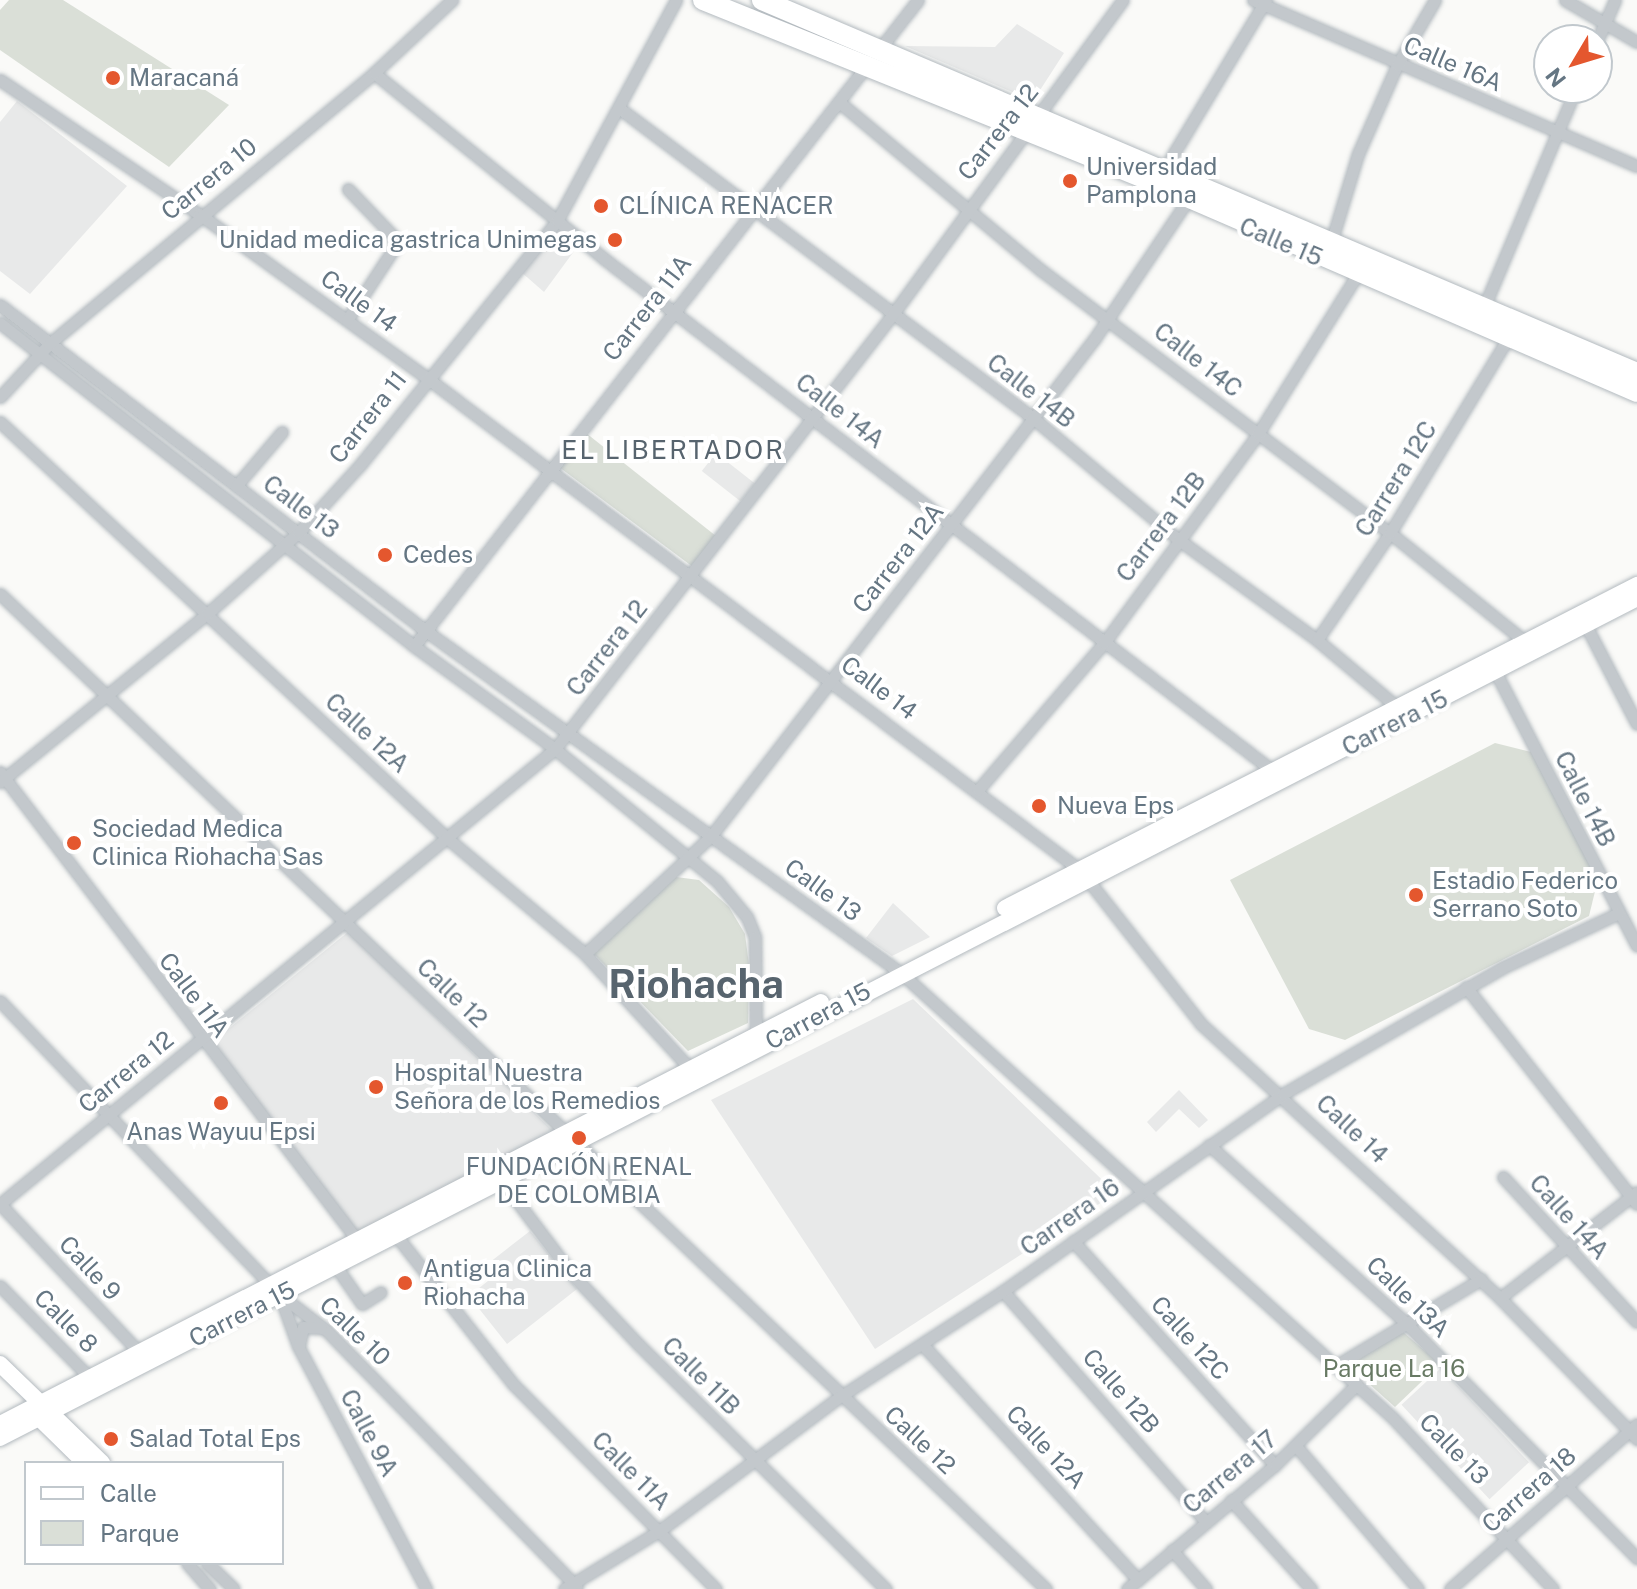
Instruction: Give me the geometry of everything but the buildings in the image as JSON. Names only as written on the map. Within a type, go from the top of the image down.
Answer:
[{"type":"highway","name":"Calle 15","points":[[703,0],[1026,134],[1160,176],[1187,201],[1484,307],[1637,373]]},
{"type":"highway","name":"Calle 15","points":[[762,0],[1040,118],[1328,253],[1357,275],[1637,392]]},
{"type":"main road","name":"Carrera 15","points":[[1583,619],[1637,585]]},
{"type":"main road","name":"Carrera 15","points":[[0,1438],[39,1410],[276,1291],[335,1265],[361,1245],[395,1234],[501,1180],[572,1137],[896,970],[1529,646],[1583,619],[1637,598]]},
{"type":"main road","name":"Carrera 15","points":[[1403,713],[1495,671],[1529,646]]},
{"type":"main road","name":"Carrera 15","points":[[695,1074],[756,1035],[896,970]]},
{"type":"main road","points":[[276,1291],[572,1137]]},
{"type":"main road","points":[[0,1364],[39,1410]]},
{"type":"main road","points":[[0,1379],[94,1461]]},
{"type":"main road","points":[[0,1424],[39,1410]]},
{"type":"street","name":"Carrera 10","points":[[0,397],[49,344],[199,214],[374,73],[452,0]]},
{"type":"street","name":"Carrera 11","points":[[2,777],[110,695],[208,613],[299,532],[360,465],[427,378],[557,221],[676,0]]},
{"type":"street","name":"Carrera 11A","points":[[414,646],[548,469],[918,0]]},
{"type":"street","name":"Carrera 12","points":[[0,1204],[555,749],[893,314],[965,210],[1040,118],[1123,0]]},
{"type":"street","points":[[1328,253],[1358,154],[1397,65],[1435,0]]},
{"type":"street","points":[[1565,0],[1637,42]]},
{"type":"street","points":[[1605,23],[1615,0]]},
{"type":"street","points":[[1160,176],[1260,2]]},
{"type":"street","name":"Calle 16A","points":[[1260,2],[1397,65],[1637,166]]},
{"type":"street","name":"Calle 14A","points":[[374,73],[557,221],[1278,776]]},
{"type":"street","name":"Calle 14","points":[[0,80],[199,214],[427,378],[694,574],[978,790],[1084,875],[1185,1008],[1283,1094],[1481,1279],[1634,1431]]},
{"type":"street","name":"Calle 14C","points":[[839,102],[965,210],[1390,533],[1529,646]]},
{"type":"street","points":[[1484,307],[1569,104]]},
{"type":"street","name":"Calle 14B","points":[[619,108],[1033,418],[1179,540],[1317,640],[1403,713]]},
{"type":"street","points":[[347,320],[396,245],[348,189]]},
{"type":"street","name":"Carrera 12A","points":[[585,954],[711,836],[1108,319],[1187,201]]},
{"type":"street","name":"Carrera 12B","points":[[978,790],[1104,643],[1258,434],[1357,275]]},
{"type":"street","name":"Calle 13","points":[[0,305],[426,631],[896,970],[1337,1365],[1509,1537],[1553,1589]]},
{"type":"street","name":"Calle 13","points":[[0,323],[283,546],[555,749],[690,856],[738,903],[755,937],[756,1035]]},
{"type":"street","name":"Carrera 12C","points":[[1317,640],[1390,533],[1508,338]]},
{"type":"street","name":"Calle 12A","points":[[0,422],[447,838],[585,954],[695,1074]]},
{"type":"street","points":[[236,486],[282,432]]},
{"type":"street","name":"Calle 12","points":[[0,594],[110,695],[1046,1589]]},
{"type":"street","points":[[1583,619],[1637,724]]},
{"type":"street","name":"Calle 14B","points":[[1495,671],[1637,946]]},
{"type":"street","name":"Calle 11A","points":[[2,777],[200,1040],[361,1245]]},
{"type":"street","name":"Carrera 16","points":[[573,1587],[659,1531],[841,1396],[1003,1291],[1283,1094],[1466,987],[1621,917],[1637,916]]},
{"type":"street","points":[[1466,987],[1635,1197],[1563,1245],[1500,1298]]},
{"type":"street","name":"Calle 10","points":[[0,1001],[276,1291],[326,1330],[573,1587]]},
{"type":"street","name":"Calle 13A","points":[[1209,1145],[1406,1323],[1637,1558]]},
{"type":"street","name":"Calle 14A","points":[[1503,1177],[1637,1322]]},
{"type":"street","name":"Calle 11B","points":[[501,1180],[571,1273],[753,1461],[886,1589]]},
{"type":"street","name":"Calle 9","points":[[0,1204],[144,1358]]},
{"type":"street","name":"Calle 11A","points":[[395,1234],[514,1385],[716,1589]]},
{"type":"street","name":"Calle 12C","points":[[1073,1241],[1275,1465]]},
{"type":"street","points":[[335,1265],[362,1304],[381,1292]]},
{"type":"street","points":[[1337,1365],[1481,1279]]},
{"type":"street","name":"Calle 8","points":[[0,1286],[95,1383]]},
{"type":"street","name":"Calle 9A","points":[[276,1291],[298,1346],[426,1589]]},
{"type":"street","name":"Calle 12B","points":[[1003,1291],[1205,1521]]},
{"type":"street","points":[[298,1346],[303,1327],[326,1330]]},
{"type":"street","name":"Calle 12A","points":[[922,1344],[1138,1580]]},
{"type":"street","name":"Carrera 17","points":[[1127,1589],[1275,1465],[1357,1384]]},
{"type":"street","name":"Carrera 18","points":[[1450,1589],[1634,1431]]},
{"type":"street","points":[[1296,1446],[1418,1589]]},
{"type":"street","points":[[1231,1500],[1311,1589]]},
{"type":"street","points":[[1172,1550],[1206,1589]]},
{"type":"street","points":[[189,1565],[210,1589]]},
{"type":"street","points":[[209,1565],[234,1589]]},
{"type":"shaded area","points":[[1017,24],[1064,53],[1033,101],[905,46],[995,47]]},
{"type":"shaded area","points":[[17,101],[127,186],[30,294],[0,271],[0,122]]},
{"type":"shaded area","points":[[553,228],[580,243],[544,292],[520,271]]},
{"type":"shaded area","points":[[716,453],[755,483],[740,501],[702,471]]},
{"type":"shaded area","points":[[893,903],[930,937],[892,956],[866,938]]},
{"type":"shaded area","name":"Hospital Nuestra Señora de los Remedios","points":[[348,932],[553,1131],[357,1233],[211,1043]]},
{"type":"shaded area","points":[[913,999],[1116,1193],[875,1349],[711,1100]]},
{"type":"shaded area","points":[[1179,1090],[1208,1120],[1199,1128],[1179,1109],[1156,1132],[1147,1122]]},
{"type":"shaded area","points":[[530,1231],[577,1289],[507,1344],[469,1296],[493,1277],[485,1266]]},
{"type":"shaded area","points":[[1441,1368],[1529,1462],[1489,1499],[1402,1405]]},
{"type":"green space","name":"Maracaná","points":[[9,0],[63,0],[229,105],[169,167],[0,50],[0,10]]},
{"type":"green space","points":[[586,433],[716,536],[693,567],[555,464]]},
{"type":"green space","name":"Estadio Federico Serrano Soto","points":[[1495,743],[1531,752],[1598,879],[1589,916],[1345,1040],[1309,1029],[1230,880]]},
{"type":"green space","points":[[676,877],[699,880],[729,907],[745,934],[749,965],[748,1023],[688,1051],[594,954]]},
{"type":"green space","name":"Parque La 16","points":[[1402,1331],[1440,1364],[1395,1407],[1349,1366]]},
{"type":"place","name":"Maracaná","points":[[113,78]]},
{"type":"place","name":"Universidad Pamplona","points":[[1070,181]]},
{"type":"place","name":"CLÍNICA RENACER","points":[[601,206]]},
{"type":"place","name":"Unidad medica gastrica Unimegas","points":[[615,240]]},
{"type":"place","name":"Cedes","points":[[385,555]]},
{"type":"place","name":"Nueva Eps","points":[[1039,806]]},
{"type":"place","name":"Sociedad Medica Clinica Riohacha Sas","points":[[74,843]]},
{"type":"place","name":"Estadio Federico Serrano Soto","points":[[1416,895]]},
{"type":"place","name":"Hospital Nuestra Señora de los Remedios","points":[[376,1087]]},
{"type":"place","name":"Anas Wayuu Epsi","points":[[221,1103]]},
{"type":"place","name":"FUNDACIÓN RENAL DE COLOMBIA","points":[[579,1138]]},
{"type":"place","name":"Antigua Clinica Riohacha","points":[[405,1283]]},
{"type":"place","name":"Salad Total Eps","points":[[111,1439]]},
{"type":"district","name":"EL LIBERTADOR","points":[[673,450]]},
{"type":"district","name":"Riohacha","points":[[696,984]]}]
